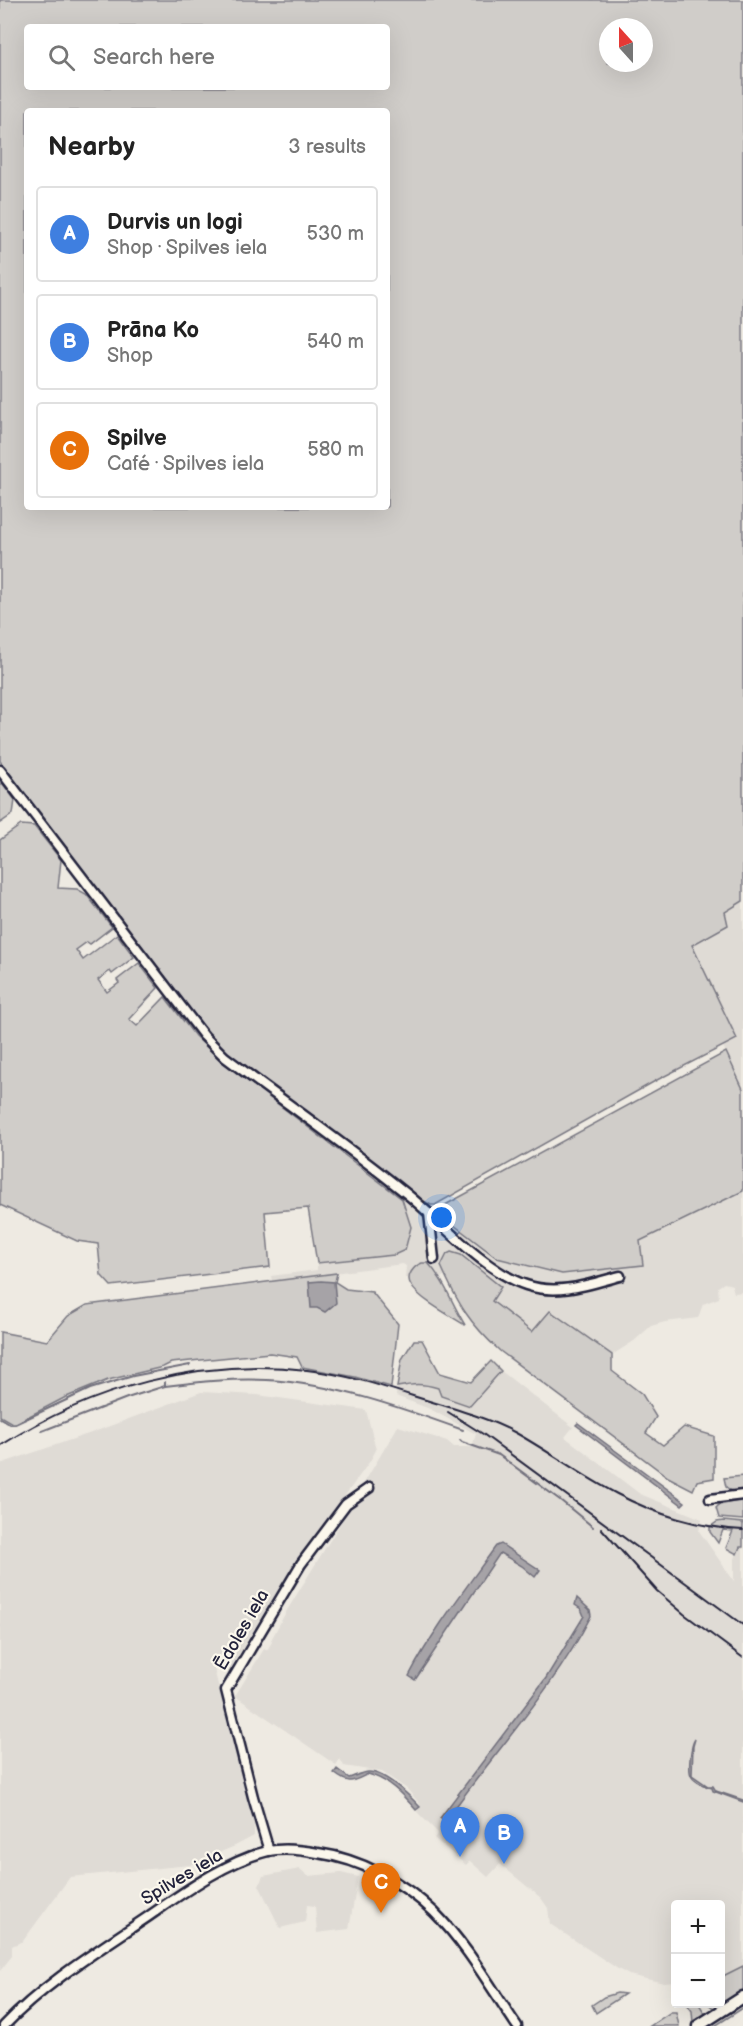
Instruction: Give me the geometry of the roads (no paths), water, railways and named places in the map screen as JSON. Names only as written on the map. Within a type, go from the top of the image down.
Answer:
[{"type":"street","points":[[0,771],[204,1036],[225,1057],[429,1213],[501,1274],[526,1286],[544,1290],[564,1290],[620,1276]]},
{"type":"street","points":[[429,1213],[434,1259]]},
{"type":"street","name":"Ēdoles iela","points":[[269,1851],[226,1690],[301,1564],[346,1504],[369,1488]]},
{"type":"street","points":[[710,1499],[743,1495]]},
{"type":"street","name":"Spilves iela","points":[[4,2026],[45,1989],[82,1961],[174,1899],[222,1869],[269,1851],[306,1851],[338,1856],[380,1873],[407,1891],[433,1911],[451,1932],[518,2026]]},
{"type":"street","points":[[698,2026],[743,1997]]},
{"type":"waterway","points":[[0,1418],[10,1424],[15,1424],[90,1389],[133,1376],[190,1365]]},
{"type":"waterway","points":[[165,1386],[241,1380],[292,1382],[366,1398],[463,1430]]},
{"type":"waterway","points":[[42,1431],[165,1386],[165,1382]]},
{"type":"waterway","points":[[460,1440],[499,1455],[593,1527]]},
{"type":"railway","points":[[0,1446],[71,1408],[148,1381],[227,1368],[267,1367],[307,1370],[361,1380],[479,1417],[516,1433],[604,1487],[647,1508],[694,1523],[743,1530]]},
{"type":"railway","points":[[448,1412],[483,1434],[743,1625]]},
{"type":"railway","points":[[601,1528],[657,1591],[742,1657]]},
{"type":"place","name":"Durvis un logi","points":[[460,1857]]},
{"type":"place","name":"Prāna Ko","points":[[504,1864]]},
{"type":"place","name":"Spilve","points":[[381,1913]]}]
